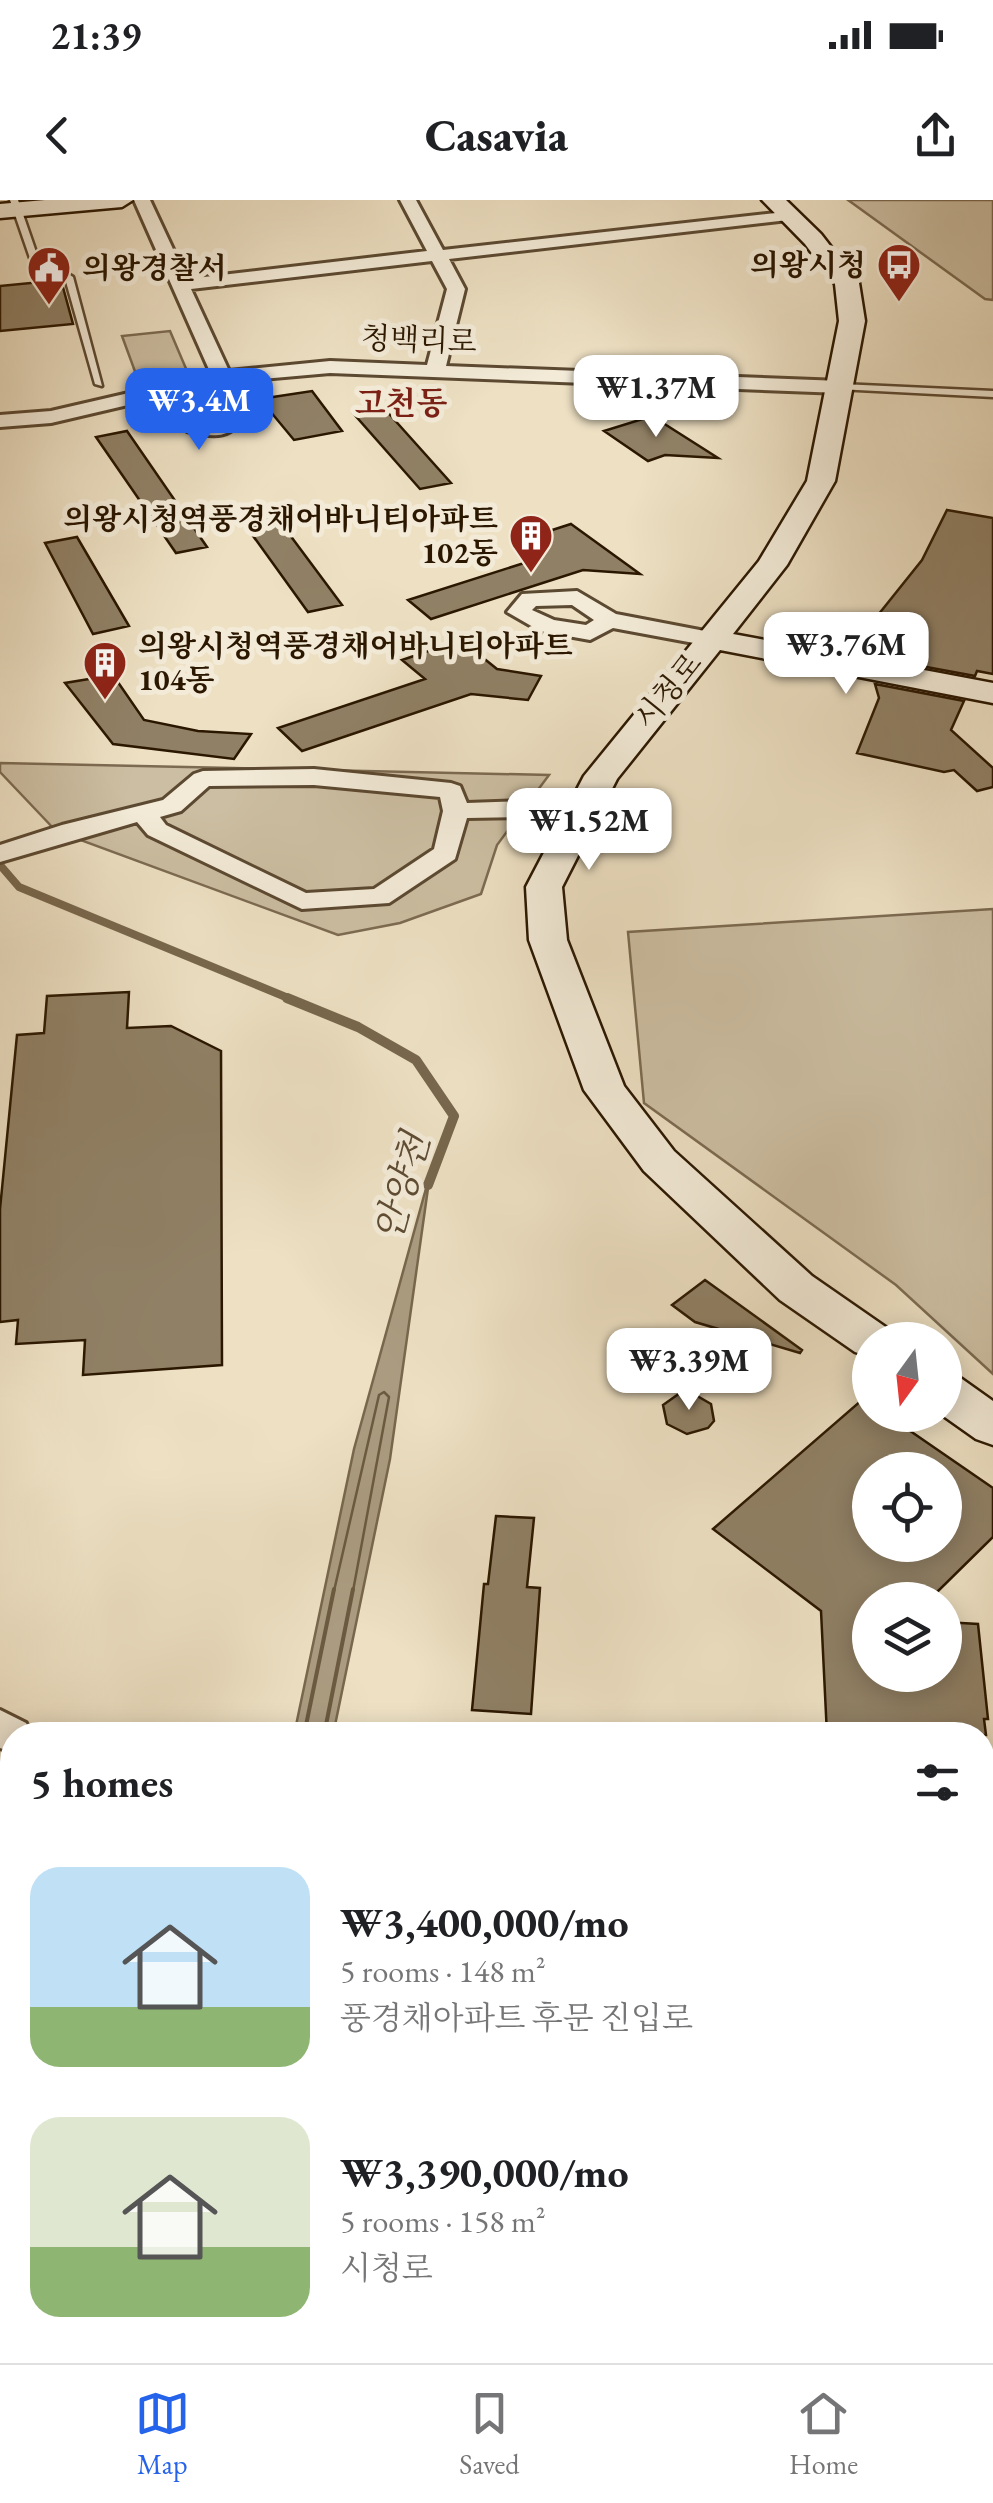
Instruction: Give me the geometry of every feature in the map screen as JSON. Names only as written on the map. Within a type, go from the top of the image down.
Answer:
[{"type":"street","points":[[10,207],[122,200]]},
{"type":"street","points":[[142,200],[222,377],[213,402]]},
{"type":"street","points":[[408,200],[456,289],[435,370]]},
{"type":"street","points":[[180,285],[437,256],[781,208]]},
{"type":"street","name":"시청로","points":[[781,208],[848,283],[852,321],[820,481],[772,565],[601,776],[544,887],[548,940],[604,1090],[659,1161],[796,1288],[852,1327]]},
{"type":"street","name":"청백리로","points":[[0,421],[51,418],[222,377],[330,368],[841,388]]},
{"type":"street","points":[[609,620],[993,693]]},
{"type":"street","points":[[0,854],[70,830],[172,806],[203,778],[314,777],[451,792],[456,811],[446,853],[380,897],[302,902],[157,830],[143,813]]},
{"type":"street","points":[[456,811],[524,808]]},
{"type":"street","points":[[962,1404],[993,1426]]},
{"type":"lane","points":[[10,207],[33,256],[69,277],[99,384]]},
{"type":"lane","points":[[841,388],[993,394]]},
{"type":"shaded area","points":[[848,200],[993,200],[993,300],[985,299]]},
{"type":"shaded area","points":[[170,331],[187,371],[137,377],[122,336]]},
{"type":"shaded area","points":[[0,763],[549,775],[497,845],[481,894],[400,923],[338,935],[56,831],[0,772]]},
{"type":"shaded area","points":[[993,909],[993,1374],[962,1346],[962,1322],[936,1322],[896,1285],[644,1103],[628,932]]},
{"type":"water","points":[[430,1174],[390,1459],[336,1722],[297,1722],[354,1449]]},
{"type":"building","points":[[61,280],[73,324],[0,331],[0,286]]},
{"type":"building","points":[[312,391],[342,431],[294,440],[260,399]]},
{"type":"building","points":[[383,407],[451,483],[420,489],[353,413]]},
{"type":"building","points":[[652,416],[718,458],[665,455],[648,461],[604,431]]},
{"type":"building","points":[[127,431],[207,547],[176,553],[96,437]]},
{"type":"building","points":[[947,510],[993,518],[993,674],[977,671],[975,676],[867,656],[862,635],[922,560]]},
{"type":"building","points":[[275,515],[342,605],[308,612],[243,522]]},
{"type":"building","name":"의왕시청역풍경채어바니티아파트 102동","points":[[571,524],[640,574],[583,570],[431,619],[408,600],[540,558],[518,541]]},
{"type":"building","points":[[77,537],[129,626],[93,634],[45,543]]},
{"type":"building","points":[[461,640],[497,669],[541,676],[528,700],[471,694],[302,751],[278,728],[425,679],[402,660]]},
{"type":"building","name":"의왕시청역풍경채어바니티아파트 104동","points":[[113,675],[144,720],[198,731],[251,734],[234,759],[113,744],[65,683]]},
{"type":"building","points":[[875,684],[964,701],[951,730],[993,768],[993,787],[977,791],[954,770],[944,772],[857,753],[879,698]]},
{"type":"building","points":[[129,992],[127,1028],[171,1026],[221,1051],[222,1365],[83,1375],[85,1340],[16,1344],[18,1320],[0,1322],[0,1209],[17,1035],[44,1033],[47,996]]},
{"type":"building","points":[[705,1280],[802,1350],[800,1353],[695,1322],[672,1305]]},
{"type":"building","points":[[680,1393],[692,1393],[711,1404],[714,1421],[708,1428],[687,1434],[667,1424],[663,1405]]},
{"type":"building","points":[[852,1409],[852,1432],[912,1432],[941,1452],[852,1452],[852,1562],[962,1562],[962,1467],[993,1488],[993,1537],[947,1582],[852,1582],[852,1692],[962,1692],[962,1623],[978,1624],[988,1719],[826,1722],[821,1611],[713,1529]]},
{"type":"building","points":[[496,1516],[534,1518],[527,1587],[540,1588],[531,1714],[472,1710],[484,1584],[488,1584]]},
{"type":"waterway","name":"안양천","points":[[0,865],[19,887],[293,1000]]},
{"type":"waterway","name":"안양천","points":[[287,998],[358,1027],[416,1060],[454,1116],[428,1185]]},
{"type":"place","name":"의왕시청","points":[[899,303]]},
{"type":"place","name":"의왕경찰서","points":[[49,306]]},
{"type":"place","name":"의왕시청역풍경채어바니티아파트 102동","points":[[531,574]]},
{"type":"place","name":"의왕시청역풍경채어바니티아파트 104동","points":[[105,701]]},
{"type":"district","name":"고천동","points":[[401,403]]}]
